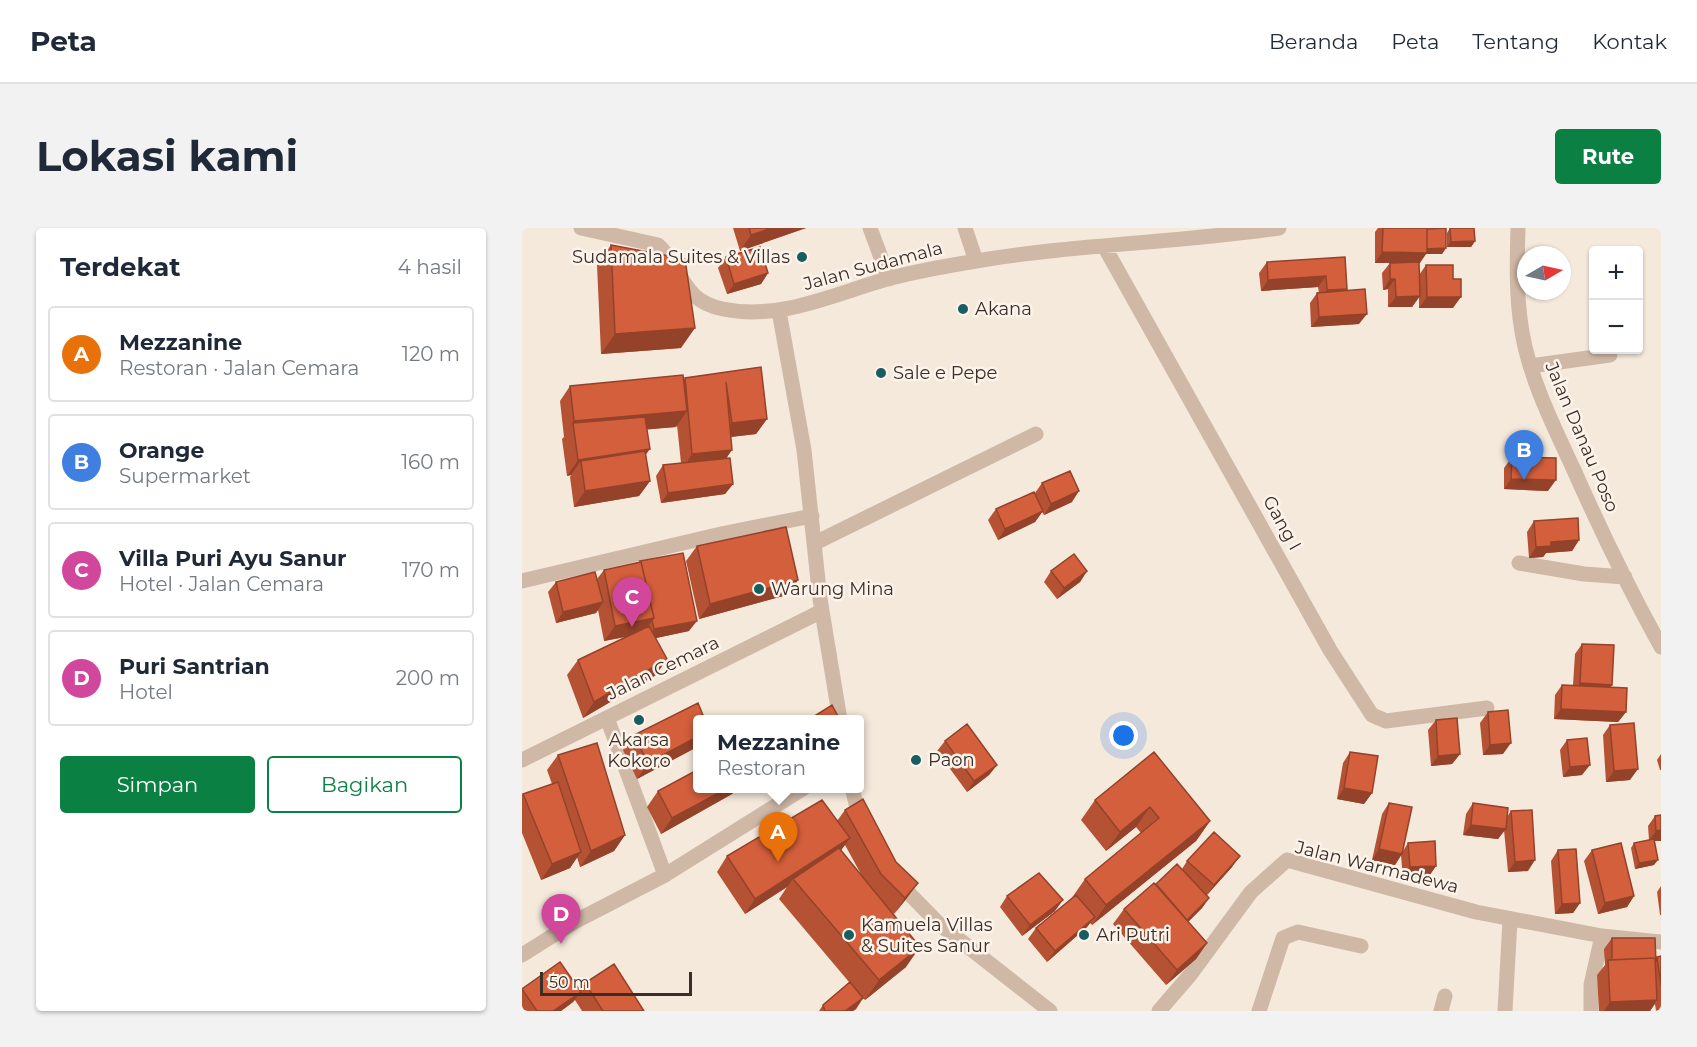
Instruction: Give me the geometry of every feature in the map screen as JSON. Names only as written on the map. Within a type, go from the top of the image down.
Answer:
[{"type":"street","name":"Jalan Sudamala","points":[[581,228],[658,246],[667,254],[693,296],[703,303],[743,312],[779,311],[889,279],[976,261],[1104,246],[1181,233],[1279,228]]},
{"type":"street","points":[[870,228],[889,279]]},
{"type":"street","points":[[965,228],[976,261]]},
{"type":"street","name":"Jalan Danau Poso","points":[[1518,228],[1516,292],[1530,366],[1564,450],[1661,648]]},
{"type":"street","name":"Gang I","points":[[1104,246],[1330,650],[1372,715],[1386,721],[1487,708]]},
{"type":"street","points":[[779,311],[804,450],[822,611],[839,712],[819,714]]},
{"type":"street","points":[[1530,366],[1610,355]]},
{"type":"street","points":[[815,543],[1036,434]]},
{"type":"street","points":[[522,581],[721,534],[812,516]]},
{"type":"street","points":[[1519,563],[1625,578]]},
{"type":"street","name":"Jalan Cemara","points":[[522,760],[822,611]]},
{"type":"street","points":[[607,718],[665,875]]},
{"type":"street","points":[[522,955],[576,921],[665,875],[798,793]]},
{"type":"street","points":[[853,793],[868,840]]},
{"type":"street","name":"Jalan Warmadewa","points":[[1159,1011],[1190,975],[1251,892],[1287,860],[1510,920],[1602,936],[1661,942]]},
{"type":"street","points":[[888,873],[938,923],[1050,1011]]},
{"type":"street","points":[[1505,1011],[1510,920]]},
{"type":"street","points":[[1259,1011],[1283,938],[1290,933],[1298,932],[1361,945]]},
{"type":"street","points":[[1591,1011],[1591,985],[1602,936]]},
{"type":"building","points":[[749,228],[772,228],[751,235]]},
{"type":"building","points":[[1383,228],[1427,228],[1427,253],[1382,252]]},
{"type":"building","points":[[1446,228],[1446,248],[1427,249],[1427,229]]},
{"type":"building","points":[[1450,228],[1474,228],[1475,241],[1451,242]]},
{"type":"building","points":[[611,245],[685,259],[695,328],[615,334]]},
{"type":"building","points":[[760,247],[768,273],[734,284],[726,257]]},
{"type":"building","points":[[1345,257],[1347,289],[1327,290],[1326,276],[1268,280],[1267,262]]},
{"type":"building","points":[[1419,262],[1420,296],[1396,297],[1395,279],[1390,279],[1390,263]]},
{"type":"building","points":[[1426,265],[1453,265],[1453,279],[1461,279],[1461,297],[1427,297]]},
{"type":"building","points":[[1365,289],[1367,314],[1319,317],[1317,293]]},
{"type":"building","points":[[761,367],[767,419],[732,423],[726,382],[732,450],[692,454],[685,378]]},
{"type":"building","points":[[683,375],[687,411],[574,421],[570,386]]},
{"type":"building","points":[[645,417],[650,449],[578,460],[573,423]]},
{"type":"building","points":[[645,451],[650,481],[585,491],[581,461]]},
{"type":"building","points":[[1512,457],[1556,458],[1556,480],[1511,479]]},
{"type":"building","points":[[730,458],[733,484],[668,493],[663,465]]},
{"type":"building","points":[[1070,471],[1079,491],[1051,504],[1042,483]]},
{"type":"building","points":[[1034,492],[1043,511],[1005,529],[996,509]]},
{"type":"building","points":[[1578,518],[1579,540],[1551,542],[1551,546],[1536,547],[1534,521]]},
{"type":"building","points":[[786,527],[798,580],[710,604],[697,546]]},
{"type":"building","points":[[683,553],[697,621],[654,629],[652,620],[654,618],[640,561]]},
{"type":"building","points":[[1074,554],[1087,571],[1064,588],[1051,571]]},
{"type":"building","points":[[641,562],[654,618],[615,626],[604,570]]},
{"type":"building","points":[[595,572],[603,602],[563,612],[556,582]]},
{"type":"building","points":[[649,626],[667,659],[594,702],[578,660]]},
{"type":"building","points":[[1582,644],[1614,645],[1612,685],[1580,683]]},
{"type":"building","points":[[1562,685],[1627,688],[1626,712],[1561,709]]},
{"type":"building","points":[[698,703],[703,715],[693,715],[693,739],[648,763],[634,735]]},
{"type":"building","points":[[832,705],[837,715],[816,715]]},
{"type":"building","points":[[1508,710],[1511,743],[1490,745],[1488,712]]},
{"type":"building","points":[[1457,718],[1460,754],[1438,756],[1436,720]]},
{"type":"building","points":[[1634,723],[1638,769],[1614,771],[1610,725]]},
{"type":"building","points":[[967,724],[997,765],[974,781],[945,741]]},
{"type":"building","points":[[1587,738],[1590,765],[1570,767],[1567,740]]},
{"type":"building","points":[[597,743],[625,835],[591,851],[558,755]]},
{"type":"building","points":[[1154,752],[1210,821],[1106,905],[1085,879],[1159,818],[1150,807],[1120,832],[1095,800]]},
{"type":"building","points":[[1350,752],[1378,756],[1372,793],[1344,788]]},
{"type":"building","points":[[693,772],[693,793],[719,793],[672,818],[658,791]]},
{"type":"building","points":[[558,782],[581,852],[552,864],[523,794]]},
{"type":"building","points":[[863,799],[896,862],[918,883],[905,898],[881,874],[845,810]]},
{"type":"building","points":[[822,800],[850,838],[755,899],[727,856]]},
{"type":"building","points":[[1389,803],[1412,807],[1402,854],[1379,849]]},
{"type":"building","points":[[1473,803],[1508,808],[1506,829],[1471,825]]},
{"type":"building","points":[[1532,810],[1535,860],[1515,862],[1511,811]]},
{"type":"building","points":[[1661,815],[1661,830],[1656,831],[1655,816]]},
{"type":"building","points":[[1214,832],[1240,856],[1214,885],[1187,861]]},
{"type":"building","points":[[1654,839],[1658,860],[1639,863],[1634,843]]},
{"type":"building","points":[[1435,841],[1436,866],[1410,867],[1408,843]]},
{"type":"building","points":[[1621,843],[1634,896],[1605,903],[1592,850]]},
{"type":"building","points":[[839,848],[920,947],[879,980],[793,879]]},
{"type":"building","points":[[1576,849],[1580,903],[1562,904],[1558,850]]},
{"type":"building","points":[[1177,864],[1209,898],[1187,920],[1156,884]]},
{"type":"building","points":[[1039,873],[1063,900],[1030,925],[1007,896]]},
{"type":"building","points":[[1154,883],[1207,943],[1177,970],[1124,909]]},
{"type":"building","points":[[1076,895],[1095,917],[1055,951],[1036,928]]},
{"type":"building","points":[[1612,938],[1655,938],[1656,962],[1655,958],[1612,960]]},
{"type":"building","points":[[1661,956],[1661,985],[1657,957]]},
{"type":"building","points":[[1655,958],[1657,1000],[1610,1002],[1608,960]]},
{"type":"building","points":[[560,962],[581,992],[553,1011],[537,1011],[522,989]]},
{"type":"building","points":[[614,964],[644,1011],[603,1011],[585,983]]},
{"type":"building","points":[[850,982],[863,998],[845,1011],[825,1011],[823,1005]]},
{"type":"place","name":"Sudamala Suites & Villas","points":[[802,257]]},
{"type":"place","name":"Akana","points":[[963,309]]},
{"type":"place","name":"Sale e Pepe","points":[[881,373]]},
{"type":"place","name":"Orange","points":[[1524,480]]},
{"type":"place","name":"Warung Mina","points":[[759,589]]},
{"type":"place","name":"Villa Puri Ayu Sanur","points":[[632,627]]},
{"type":"place","name":"Akarsa Kokoro","points":[[639,720]]},
{"type":"place","name":"Paon","points":[[916,760]]},
{"type":"place","name":"Mezzanine","points":[[778,862]]},
{"type":"place","name":"Kamuela Villas & Suites Sanur","points":[[849,935]]},
{"type":"place","name":"Ari Putri","points":[[1084,935]]},
{"type":"place","name":"Puri Santrian","points":[[561,944]]}]
